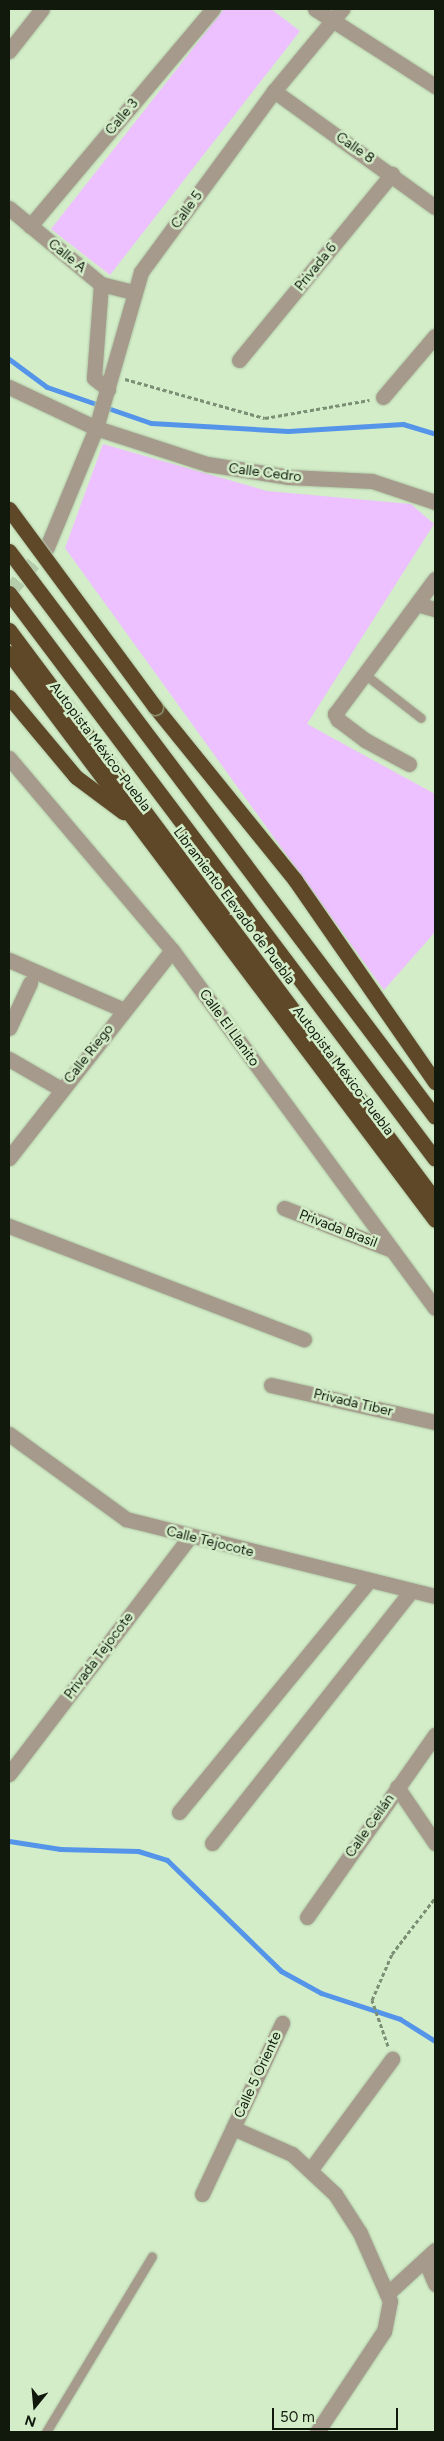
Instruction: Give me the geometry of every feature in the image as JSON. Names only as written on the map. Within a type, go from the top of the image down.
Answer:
[{"type":"highway","points":[[9,509],[154,707],[295,880],[435,1082]]},
{"type":"highway","points":[[9,550],[435,1117]]},
{"type":"highway","name":"Libramiento Elevado de Puebla","points":[[9,593],[435,1159]]},
{"type":"highway","name":"Libramiento Elevado de Puebla","points":[[9,630],[435,1200]]},
{"type":"highway","name":"Autopista México-Puebla","points":[[9,653],[435,1220]]},
{"type":"highway","points":[[9,697],[41,739],[91,791],[132,818]]},
{"type":"street","points":[[9,51],[42,9]]},
{"type":"street","name":"Calle 3","points":[[30,226],[213,9]]},
{"type":"street","points":[[315,9],[338,14],[435,86]]},
{"type":"street","name":"Calle 5","points":[[47,547],[98,423],[132,292],[141,272],[274,91],[338,14]]},
{"type":"street","name":"Calle 8","points":[[274,91],[392,174],[435,207]]},
{"type":"street","name":"Privada 6","points":[[239,360],[392,174]]},
{"type":"street","name":"Calle A","points":[[9,208],[101,284],[132,292]]},
{"type":"street","points":[[101,284],[94,378],[109,386]]},
{"type":"street","points":[[383,397],[435,336]]},
{"type":"street","name":"Calle Cedro","points":[[9,387],[98,423],[240,471],[372,481],[435,502]]},
{"type":"street","points":[[409,764],[338,720],[337,706],[417,604],[435,578]]},
{"type":"street","points":[[417,604],[435,609]]},
{"type":"street","name":"Calle El Llanito","points":[[9,758],[172,950],[435,1308]]},
{"type":"street","name":"Calle Riego","points":[[9,1158],[172,950]]},
{"type":"street","points":[[9,960],[124,1010]]},
{"type":"street","points":[[9,1028],[30,983]]},
{"type":"street","points":[[9,1059],[62,1089]]},
{"type":"street","name":"Privada Brasil","points":[[284,1208],[392,1250]]},
{"type":"street","points":[[9,1226],[304,1339]]},
{"type":"street","name":"Privada Tiber","points":[[271,1385],[435,1422]]},
{"type":"street","name":"Calle Tejocote","points":[[9,1434],[126,1519],[189,1538],[435,1596]]},
{"type":"street","name":"Privada Tejocote","points":[[9,1774],[189,1538]]},
{"type":"street","points":[[179,1812],[368,1581]]},
{"type":"street","points":[[212,1843],[411,1591]]},
{"type":"street","name":"Calle Ceilán","points":[[307,1918],[435,1735]]},
{"type":"street","points":[[397,1787],[435,1842]]},
{"type":"street","name":"Calle 5 Oriente","points":[[282,2023],[233,2128],[284,2150],[310,2169],[349,2213],[387,2294],[390,2317],[384,2332],[317,2432]]},
{"type":"street","points":[[310,2169],[390,2054]]},
{"type":"street","points":[[202,2194],[233,2128]]},
{"type":"street","points":[[387,2294],[430,2255]]},
{"type":"street","points":[[430,2255],[435,2284]]},
{"type":"lane","points":[[363,673],[421,718]]},
{"type":"lane","points":[[46,2432],[152,2256]]},
{"type":"path","points":[[109,386],[266,418],[383,397]]},
{"type":"path","points":[[390,2054],[372,2000],[392,1954],[435,1898]]},
{"type":"shaded area","points":[[224,9],[271,9],[300,31],[110,275],[51,229]]},
{"type":"shaded area","points":[[103,444],[267,491],[411,504],[434,524],[307,724],[435,794],[435,932],[384,990],[65,548]]},
{"type":"waterway","points":[[9,359],[47,387],[151,423],[288,431],[403,424],[435,434]]},
{"type":"waterway","points":[[9,1841],[60,1849],[138,1851],[167,1860],[281,1971],[321,1993],[400,2019],[435,2041]]},
{"type":"tunnel","points":[[9,592],[47,547]]}]
